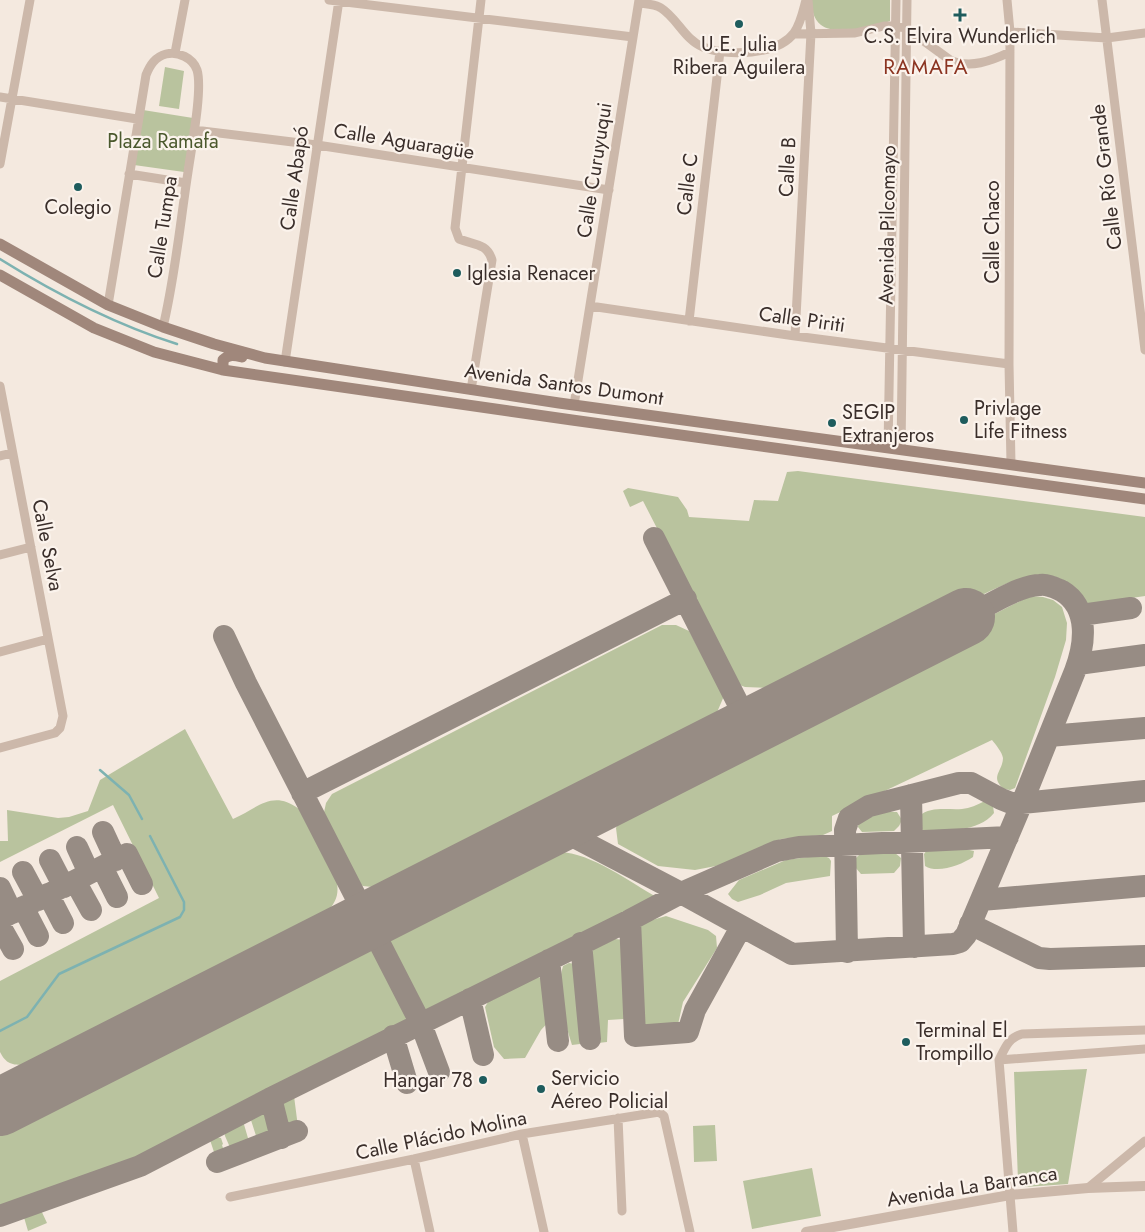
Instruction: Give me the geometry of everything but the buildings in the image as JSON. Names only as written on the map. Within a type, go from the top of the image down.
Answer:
[{"type":"main road","name":"Avenida Santos Dumont","points":[[0,244],[108,305],[163,327],[258,357],[574,405],[1145,483]]},
{"type":"main road","name":"Avenida Santos Dumont","points":[[0,275],[94,328],[154,352],[223,370],[1145,499]]},
{"type":"main road","points":[[175,358],[185,356],[207,362],[212,360],[216,352],[214,344]]},
{"type":"main road","points":[[223,370],[223,360],[231,355],[250,359],[258,357]]},
{"type":"street","points":[[0,164],[30,0]]},
{"type":"street","points":[[175,53],[185,0]]},
{"type":"street","points":[[335,0],[633,37]]},
{"type":"street","name":"Calle Abapó","points":[[285,362],[317,145],[335,0]]},
{"type":"street","points":[[471,390],[492,260],[490,252],[485,247],[459,239],[455,228],[481,0]]},
{"type":"street","points":[[639,2],[661,8],[679,27],[703,47],[735,52],[763,50],[778,45],[794,34],[802,18],[807,0]]},
{"type":"street","name":"Calle B","points":[[795,336],[811,33],[807,0]]},
{"type":"street","name":"Avenida Pilcomayo","points":[[888,448],[896,0]]},
{"type":"street","name":"Avenida Pilcomayo","points":[[901,450],[907,0]]},
{"type":"street","name":"Calle Chaco","points":[[1007,0],[1010,32],[1009,364],[1011,464]]},
{"type":"street","name":"Calle Río Grande","points":[[1102,0],[1145,350]]},
{"type":"street","name":"Calle Curuyuqui","points":[[574,405],[639,2]]},
{"type":"street","points":[[794,34],[855,33],[884,26],[895,26],[906,28],[950,60],[958,63],[983,63],[1010,52]]},
{"type":"street","points":[[1010,32],[1107,38],[1145,33]]},
{"type":"street","name":"Calle C","points":[[689,321],[720,51]]},
{"type":"street","name":"Calle Tumpa","points":[[108,305],[137,119],[146,75],[149,66],[156,59],[165,54],[175,53],[191,60],[197,70],[199,84],[194,130],[163,327]]},
{"type":"street","points":[[0,97],[137,119]]},
{"type":"street","name":"Calle Aguaragüe","points":[[194,130],[317,145],[609,190]]},
{"type":"street","points":[[128,174],[186,183]]},
{"type":"street","name":"Calle Piriti","points":[[590,306],[903,351],[1009,364]]},
{"type":"street","name":"Calle Selva","points":[[0,386],[63,711],[62,722],[56,733],[0,748]]},
{"type":"street","points":[[0,456],[12,452]]},
{"type":"street","points":[[0,556],[31,547]]},
{"type":"street","points":[[0,652],[48,639]]},
{"type":"street","points":[[1013,1232],[999,1060],[1008,1041],[1022,1034],[1145,1030]]},
{"type":"street","points":[[999,1060],[1145,1049]]},
{"type":"street","name":"Calle Plácido Molina","points":[[230,1197],[414,1159],[522,1134],[660,1112],[664,1116],[690,1232]]},
{"type":"street","points":[[618,1118],[622,1211]]},
{"type":"street","points":[[522,1134],[544,1232]]},
{"type":"street","points":[[1088,1188],[1145,1141]]},
{"type":"street","points":[[414,1159],[430,1232]]},
{"type":"street","name":"Avenida La Barranca","points":[[806,1232],[838,1229],[1010,1195],[1088,1188],[1145,1186]]},
{"type":"green space","points":[[811,0],[890,0],[890,21],[875,26],[855,29],[836,30],[827,28],[816,20]]},
{"type":"green space","points":[[165,67],[184,71],[179,109],[159,106]]},
{"type":"green space","name":"Plaza Ramafa","points":[[143,110],[193,118],[184,172],[134,165]]},
{"type":"green space","points":[[798,471],[1145,517],[1145,596],[1097,603],[1089,608],[1076,590],[1062,580],[1047,575],[1031,576],[1015,581],[965,603],[958,592],[773,688],[745,687],[737,684],[643,501],[630,507],[623,491],[628,488],[678,497],[687,510],[689,517],[749,521],[754,500],[778,501],[787,472]]},
{"type":"green space","points":[[1030,596],[1053,600],[1062,607],[1067,623],[1066,640],[1055,677],[1015,788],[1010,790],[1004,789],[998,781],[997,777],[1003,758],[992,740],[832,816],[832,831],[823,835],[781,839],[721,865],[695,870],[658,866],[618,844],[616,828],[623,813],[982,637],[975,624]]},
{"type":"green space","points":[[662,625],[676,625],[689,631],[724,696],[715,717],[382,888],[363,886],[353,880],[323,817],[326,803],[332,794]]},
{"type":"green space","points":[[185,729],[233,819],[265,802],[273,800],[289,803],[299,809],[337,883],[337,896],[334,902],[327,912],[25,1065],[10,1063],[0,1052],[0,981],[159,898],[113,805],[0,862],[0,841],[8,841],[7,810],[58,818],[69,817],[88,811],[100,780]]},
{"type":"green space","points":[[985,801],[993,806],[994,813],[979,824],[971,827],[923,831],[918,821],[919,816],[929,811],[965,809]]},
{"type":"green space","points":[[872,811],[897,812],[902,820],[894,831],[862,832],[858,827],[859,818]]},
{"type":"green space","points":[[935,847],[974,851],[973,857],[949,868],[930,868],[925,866],[924,854],[927,850]]},
{"type":"green space","points":[[882,850],[897,854],[901,858],[900,866],[894,873],[861,874],[855,867],[855,859],[861,854],[867,851]]},
{"type":"green space","points":[[559,852],[584,857],[597,863],[658,898],[429,1012],[417,1011],[385,944],[389,934]]},
{"type":"green space","points":[[822,855],[831,861],[830,876],[786,883],[760,895],[738,902],[728,894],[739,880],[786,860]]},
{"type":"green space","points":[[666,916],[708,930],[716,936],[717,948],[683,1002],[677,1029],[641,1031],[638,932],[642,923]]},
{"type":"green space","points":[[615,939],[625,940],[628,946],[629,1014],[624,1019],[608,1020],[607,1042],[598,1043],[595,1039],[591,956],[593,949]]},
{"type":"green space","points":[[364,945],[370,945],[375,949],[407,1016],[404,1023],[124,1164],[0,1209],[0,1134]]},
{"type":"green space","points":[[569,963],[575,964],[578,968],[582,1030],[580,1044],[572,1045],[560,996],[563,966]]},
{"type":"green space","points":[[537,977],[548,979],[551,988],[552,1018],[541,1030],[525,1058],[504,1059],[494,1047],[485,1007],[488,1002]]},
{"type":"green space","points":[[1087,1069],[1068,1184],[1025,1187],[1018,1181],[1014,1072]]},
{"type":"green space","points":[[294,1096],[298,1127],[287,1130],[282,1127],[278,1104]]},
{"type":"green space","points":[[267,1108],[273,1133],[267,1139],[258,1142],[250,1117]]},
{"type":"green space","points":[[243,1121],[250,1145],[232,1152],[224,1130]]},
{"type":"green space","points":[[715,1125],[717,1161],[694,1162],[693,1126]]},
{"type":"green space","points":[[216,1137],[221,1138],[226,1157],[217,1161],[210,1140]]},
{"type":"green space","points":[[812,1168],[821,1216],[752,1229],[743,1181]]},
{"type":"green space","points":[[40,1208],[47,1223],[28,1231],[23,1214]]},
{"type":"waterway","points":[[0,259],[42,284],[108,318],[177,344]]},
{"type":"waterway","points":[[100,770],[129,795],[142,819]]},
{"type":"waterway","points":[[0,1031],[27,1017],[59,974],[180,917],[184,910],[184,902],[150,836]]},
{"type":"taxiway","points":[[654,538],[750,727]]},
{"type":"taxiway","points":[[553,826],[792,954],[960,942],[966,935],[1022,803],[1075,671],[1083,639],[1081,617],[1071,598],[1062,591],[1046,585],[1032,586],[1013,592],[966,617]]},
{"type":"taxiway","points":[[302,793],[686,599]]},
{"type":"taxiway","points":[[1081,615],[1131,608]]},
{"type":"taxiway","points":[[224,636],[246,683],[421,1024],[439,1072]]},
{"type":"taxiway","points":[[1078,664],[1145,655]]},
{"type":"taxiway","points":[[1049,736],[1145,728]]},
{"type":"taxiway","points":[[847,952],[845,830],[849,818],[869,806],[959,783],[971,783],[1011,803],[1145,791]]},
{"type":"taxiway","points":[[911,795],[914,947]]},
{"type":"taxiway","points":[[103,832],[116,860]]},
{"type":"taxiway","points":[[0,1216],[140,1166],[271,1098],[681,893],[777,851],[799,847],[1008,837]]},
{"type":"taxiway","points":[[77,847],[89,873]]},
{"type":"taxiway","points":[[0,919],[127,854],[142,884]]},
{"type":"taxiway","points":[[50,860],[64,887]]},
{"type":"taxiway","points":[[102,867],[117,897]]},
{"type":"taxiway","points":[[23,872],[38,900]]},
{"type":"taxiway","points":[[75,881],[91,910]]},
{"type":"taxiway","points":[[981,900],[1145,886]]},
{"type":"taxiway","points":[[0,888],[12,913]]},
{"type":"taxiway","points":[[48,894],[63,923]]},
{"type":"taxiway","points":[[23,907],[38,936]]},
{"type":"taxiway","points":[[630,920],[635,1036],[688,1032],[695,1010],[741,927]]},
{"type":"taxiway","points":[[970,924],[1039,958],[1145,956]]},
{"type":"taxiway","points":[[0,926],[13,949]]},
{"type":"taxiway","points":[[581,943],[590,1039]]},
{"type":"taxiway","points":[[549,960],[558,1041]]},
{"type":"taxiway","points":[[470,999],[483,1055]]},
{"type":"taxiway","points":[[393,1036],[407,1083]]},
{"type":"taxiway","points":[[271,1098],[281,1138]]},
{"type":"taxiway","points":[[217,1162],[297,1131]]},
{"type":"runway","points":[[0,1107],[966,617]]},
{"type":"place","name":"C.S. Elvira Wunderlich","points":[[960,15]]},
{"type":"place","name":"U.E. Julia Ribera Aguilera","points":[[739,24]]},
{"type":"place","name":"Colegio","points":[[78,187]]},
{"type":"place","name":"Iglesia Renacer","points":[[457,273]]},
{"type":"place","name":"Privlage Life Fitness","points":[[964,420]]},
{"type":"place","name":"SEGIP Extranjeros","points":[[832,423]]},
{"type":"place","name":"Terminal El Trompillo","points":[[906,1042]]},
{"type":"place","name":"Hangar 78","points":[[483,1080]]},
{"type":"place","name":"Servicio Aéreo Policial","points":[[541,1089]]},
{"type":"district","name":"RAMAFA","points":[[926,67]]}]
